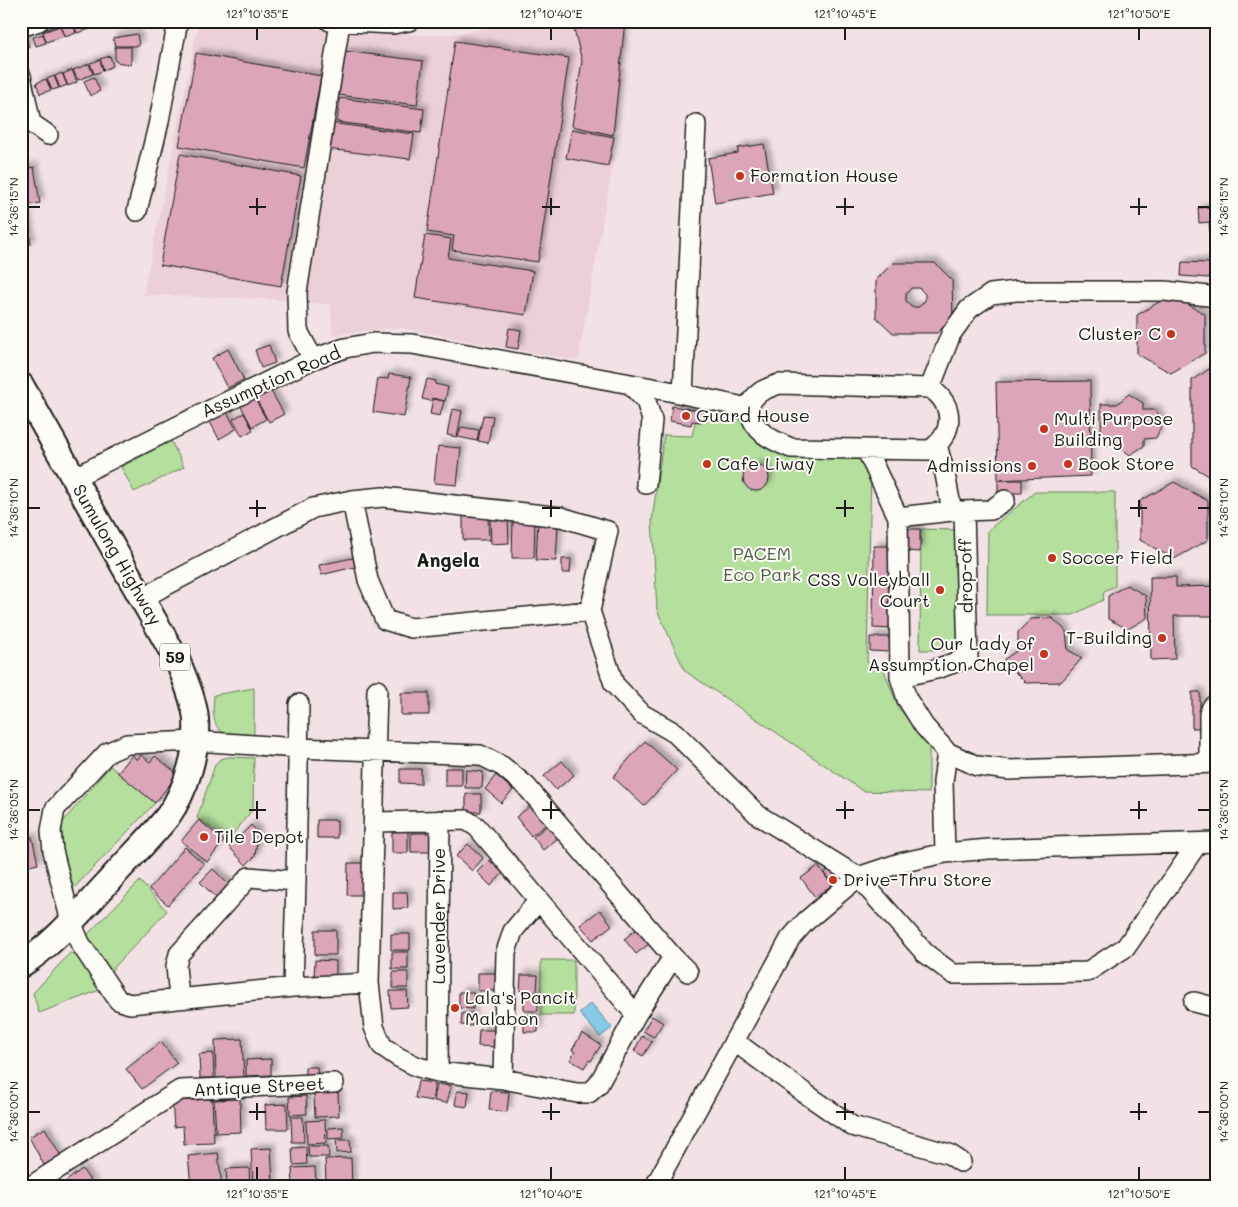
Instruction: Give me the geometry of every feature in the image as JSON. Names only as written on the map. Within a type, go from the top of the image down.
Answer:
[{"type":"main road","name":"Sumulong Highway","points":[[21,385],[179,664],[190,693],[196,718],[192,761],[185,785],[168,815],[71,922],[21,965]]},
{"type":"street","points":[[21,28],[39,21]]},
{"type":"street","points":[[136,211],[158,126],[178,21]]},
{"type":"street","points":[[313,359],[298,331],[298,292],[335,22],[393,24],[409,21]]},
{"type":"street","points":[[21,76],[30,123],[48,135]]},
{"type":"street","points":[[683,394],[696,124]]},
{"type":"street","points":[[930,388],[951,334],[969,309],[991,294],[1016,291],[1165,291],[1217,297]]},
{"type":"street","name":"Assumption Road","points":[[73,478],[313,359],[345,348],[373,343],[412,344],[683,394],[748,408]]},
{"type":"street","points":[[630,384],[646,401],[652,420],[646,484]]},
{"type":"street","points":[[779,384],[930,388],[944,400],[948,410],[949,421],[946,433],[933,448],[791,448],[771,439],[755,426],[748,408],[756,394],[766,388],[779,384]]},
{"type":"street","name":"drop-off","points":[[900,677],[936,669],[968,658],[960,515],[933,448]]},
{"type":"street","points":[[866,449],[898,516],[900,677],[908,698],[924,726],[947,752],[978,766],[1009,770],[1213,763],[1209,714],[1212,707],[1217,703]]},
{"type":"street","points":[[142,598],[313,508],[352,500],[383,497],[561,516],[608,531],[590,611],[614,684],[642,714],[675,733],[758,815],[858,877],[925,953],[953,974],[1088,972],[1126,947],[1198,843]]},
{"type":"street","points":[[352,500],[368,580],[385,620],[411,628],[590,611]]},
{"type":"street","points":[[898,516],[960,515],[991,510],[1005,500]]},
{"type":"street","points":[[377,690],[369,983],[374,1027],[382,1046],[418,1067],[438,1072],[503,1079],[577,1093],[588,1093],[598,1085],[636,1014],[673,957]]},
{"type":"street","points":[[293,986],[299,704]]},
{"type":"street","points":[[369,983],[293,986],[130,1004],[118,1000],[80,943],[71,922],[53,851],[52,831],[55,809],[107,754],[127,744],[195,741],[298,748],[480,755],[502,766],[526,786],[688,972]]},
{"type":"street","points":[[945,853],[943,782],[947,752]]},
{"type":"street","name":"Lavender Drive","points":[[438,1072],[440,820]]},
{"type":"street","points":[[374,822],[466,820],[477,827],[636,1014]]},
{"type":"street","points":[[655,1186],[790,939],[806,921],[858,877],[900,862],[945,853],[989,849],[1217,842]]},
{"type":"street","points":[[179,998],[176,966],[179,954],[249,877],[296,881]]},
{"type":"street","points":[[503,1079],[506,952],[513,931],[538,900]]},
{"type":"street","points":[[1194,1002],[1217,1008]]},
{"type":"street","points":[[734,1042],[852,1126],[949,1154],[961,1162]]},
{"type":"street","name":"Antique Street","points":[[31,1186],[180,1090],[334,1083]]},
{"type":"shaded area","points":[[199,21],[269,21],[346,33],[429,35],[463,33],[516,21],[628,21],[610,181],[578,361],[400,328],[332,336],[331,305],[293,300],[143,295]]},
{"type":"green space","name":"PACEM Eco Park","points":[[696,418],[740,418],[775,450],[798,458],[865,456],[871,470],[867,662],[883,668],[899,709],[929,742],[929,793],[863,791],[685,671],[657,610],[652,520],[664,435],[692,436]]},
{"type":"green space","points":[[171,441],[184,467],[134,492],[121,467]]},
{"type":"green space","name":"Soccer Field","points":[[1035,492],[1115,492],[1115,586],[1104,591],[1103,600],[1073,615],[987,615],[988,530]]},
{"type":"green space","name":"CSS Volleyball Court","points":[[921,529],[959,530],[959,650],[920,650]]},
{"type":"green space","points":[[254,688],[254,736],[233,736],[221,731],[214,718],[214,695]]},
{"type":"green space","points":[[229,757],[254,758],[253,809],[228,840],[197,818],[215,765],[220,759]]},
{"type":"green space","points":[[110,766],[155,803],[73,889],[62,848],[62,823]]},
{"type":"green space","points":[[140,881],[167,911],[108,974],[86,936]]},
{"type":"green space","points":[[70,953],[79,954],[99,985],[100,990],[39,1013],[33,993]]},
{"type":"green space","points":[[541,960],[574,960],[574,1015],[541,1015]]},
{"type":"water","points":[[591,1003],[612,1028],[600,1037],[579,1013]]},
{"type":"building","points":[[38,21],[61,21],[62,24],[41,31]]},
{"type":"building","points":[[87,21],[90,29],[77,33],[73,22]]},
{"type":"building","points":[[572,21],[625,21],[613,135],[572,126],[582,61]]},
{"type":"building","points":[[73,23],[76,33],[65,37],[61,27]]},
{"type":"building","points":[[60,26],[64,36],[46,42],[43,32]]},
{"type":"building","points":[[43,34],[46,43],[36,46],[33,37]]},
{"type":"building","points":[[137,34],[139,46],[115,46],[113,38]]},
{"type":"building","points":[[26,37],[29,47],[21,49],[21,38]]},
{"type":"building","points":[[455,41],[569,58],[538,262],[452,250],[454,236],[427,232]]},
{"type":"building","points":[[115,47],[131,47],[131,65],[115,60]]},
{"type":"building","points":[[344,51],[423,61],[417,105],[339,95]]},
{"type":"building","points":[[196,53],[321,76],[304,168],[179,146]]},
{"type":"building","points":[[110,56],[113,66],[104,70],[100,59]]},
{"type":"building","points":[[100,60],[103,71],[94,74],[90,63]]},
{"type":"building","points":[[89,64],[93,74],[78,80],[73,70]]},
{"type":"building","points":[[72,70],[77,82],[68,86],[63,74]]},
{"type":"building","points":[[62,73],[67,85],[60,88],[55,76]]},
{"type":"building","points":[[54,76],[59,88],[52,90],[47,79]]},
{"type":"building","points":[[94,77],[100,91],[90,96],[84,81]]},
{"type":"building","points":[[46,79],[51,90],[40,94],[36,83]]},
{"type":"building","points":[[340,98],[424,109],[421,133],[337,122]]},
{"type":"building","points":[[330,123],[414,134],[410,159],[327,149]]},
{"type":"building","points":[[572,129],[614,137],[608,166],[566,158]]},
{"type":"building","name":"Formation House","points":[[764,144],[773,193],[715,203],[708,158],[738,153],[738,148]]},
{"type":"building","points":[[180,154],[301,176],[281,286],[160,265]]},
{"type":"building","points":[[34,167],[40,203],[26,205],[21,169]]},
{"type":"building","points":[[24,204],[31,244],[21,247],[21,205]]},
{"type":"building","points":[[1217,207],[1217,232],[1210,233],[1209,222],[1199,223],[1198,208]]},
{"type":"building","points":[[425,235],[451,239],[448,258],[533,271],[526,315],[415,298]]},
{"type":"building","points":[[1182,262],[1210,263],[1209,278],[1181,276]]},
{"type":"building","points":[[893,263],[935,263],[952,280],[953,318],[937,333],[893,333],[876,317],[876,280]],"holes":[[[911,288],[919,288],[925,294],[925,301],[919,307],[911,307],[906,301],[906,294]]]},
{"type":"building","name":"Cluster C","points":[[1171,295],[1205,314],[1205,353],[1171,373],[1137,354],[1137,315]]},
{"type":"building","points":[[509,328],[521,330],[518,349],[506,347]]},
{"type":"building","points":[[269,345],[275,363],[261,368],[255,350]]},
{"type":"building","points":[[228,349],[244,380],[227,388],[212,358]]},
{"type":"building","points":[[1214,366],[1217,368],[1217,478],[1214,479],[1192,466],[1192,380]]},
{"type":"building","points":[[389,374],[411,377],[404,417],[373,412],[378,378],[388,379]]},
{"type":"building","points":[[427,379],[436,381],[435,384],[448,387],[445,401],[432,398],[431,401],[422,399]]},
{"type":"building","name":"Multi Purpose Building","points":[[1090,381],[1091,476],[998,480],[996,382]]},
{"type":"building","points":[[271,391],[284,414],[269,422],[256,399]]},
{"type":"building","points":[[1129,394],[1143,403],[1143,410],[1156,410],[1162,424],[1156,438],[1144,439],[1144,446],[1130,455],[1117,445],[1101,445],[1101,404],[1117,404]]},
{"type":"building","points":[[255,399],[266,419],[252,427],[241,406]]},
{"type":"building","points":[[433,399],[444,401],[440,416],[430,414]]},
{"type":"building","name":"Guard House","points":[[672,406],[703,411],[701,422],[692,421],[691,425],[670,421]]},
{"type":"building","points":[[452,409],[462,411],[457,437],[447,435]]},
{"type":"building","points":[[227,412],[236,429],[219,439],[210,422]]},
{"type":"building","points":[[244,413],[253,430],[242,436],[233,419]]},
{"type":"building","points":[[483,415],[493,416],[488,443],[478,441]]},
{"type":"building","points":[[461,427],[479,430],[477,441],[458,437]]},
{"type":"building","points":[[438,446],[461,448],[457,485],[434,483]]},
{"type":"building","points":[[756,465],[765,469],[769,478],[765,487],[756,491],[747,487],[743,478],[747,469]]},
{"type":"building","points":[[998,480],[1022,480],[1022,493],[998,493]]},
{"type":"building","points":[[1174,482],[1208,501],[1208,540],[1174,559],[1140,540],[1140,501]]},
{"type":"building","points":[[463,516],[488,516],[489,540],[463,540]]},
{"type":"building","points":[[490,517],[508,517],[509,543],[491,544]]},
{"type":"building","points":[[513,519],[535,520],[534,558],[512,558]]},
{"type":"building","points":[[538,522],[558,523],[556,561],[536,560]]},
{"type":"building","points":[[906,529],[920,529],[920,552],[905,551]]},
{"type":"building","points":[[874,546],[895,546],[893,629],[873,628]]},
{"type":"building","points":[[357,557],[359,566],[321,575],[319,565]]},
{"type":"building","points":[[562,559],[571,559],[570,573],[562,573]]},
{"type":"building","name":"T-Building","points":[[1150,577],[1176,577],[1176,587],[1217,586],[1217,616],[1174,616],[1175,659],[1151,660]]},
{"type":"building","points":[[1127,585],[1146,596],[1147,618],[1128,629],[1108,619],[1108,596]]},
{"type":"building","name":"Our Lady of Assumption Chapel","points":[[1052,618],[1066,631],[1068,650],[1082,658],[1061,682],[1026,683],[1003,660],[1018,650],[1018,632],[1031,619]]},
{"type":"building","points":[[870,637],[890,637],[890,652],[870,651]]},
{"type":"building","points":[[1192,692],[1200,692],[1200,728],[1192,728]]},
{"type":"building","points":[[401,693],[429,693],[429,715],[401,715]]},
{"type":"building","points":[[645,741],[677,770],[644,806],[613,777]]},
{"type":"building","points":[[132,755],[137,760],[141,755],[150,762],[155,756],[178,774],[155,803],[118,773]]},
{"type":"building","points":[[562,761],[574,775],[556,790],[544,776]]},
{"type":"building","points":[[445,768],[462,768],[462,786],[445,786]]},
{"type":"building","points":[[400,769],[421,769],[421,784],[400,783]]},
{"type":"building","points":[[466,770],[483,772],[482,788],[465,788]]},
{"type":"building","points":[[496,775],[513,790],[501,803],[485,789]]},
{"type":"building","points":[[466,794],[481,794],[481,812],[466,812]]},
{"type":"building","points":[[533,804],[548,823],[531,836],[516,817]]},
{"type":"building","points":[[199,820],[224,841],[207,862],[181,841]]},
{"type":"building","points":[[317,820],[337,820],[337,838],[317,838]]},
{"type":"building","points":[[251,825],[258,832],[255,856],[246,865],[229,847]]},
{"type":"building","points":[[548,825],[558,838],[543,850],[533,837]]},
{"type":"building","points":[[392,831],[408,831],[408,853],[392,853]]},
{"type":"building","points":[[411,833],[431,833],[431,852],[411,852]]},
{"type":"building","points":[[32,837],[38,864],[21,868],[21,840]]},
{"type":"building","points":[[468,844],[483,858],[472,871],[456,856]]},
{"type":"building","points":[[185,847],[204,864],[168,905],[149,889]]},
{"type":"building","points":[[489,860],[503,873],[491,886],[477,872]]},
{"type":"building","points":[[348,863],[366,863],[366,895],[347,895]]},
{"type":"building","points":[[818,866],[832,885],[815,897],[801,878]]},
{"type":"building","points":[[213,869],[229,885],[216,898],[200,882]]},
{"type":"building","name":"Drive-Thru Store","points":[[828,870],[841,877],[833,884],[824,873]]},
{"type":"building","points":[[393,892],[407,892],[408,908],[393,909]]},
{"type":"building","points":[[600,910],[612,925],[593,940],[580,925]]},
{"type":"building","points":[[637,929],[649,944],[636,954],[624,939]]},
{"type":"building","points":[[315,930],[336,930],[336,955],[315,955]]},
{"type":"building","points":[[391,934],[410,934],[410,950],[391,950]]},
{"type":"building","points":[[392,952],[408,952],[408,969],[392,969]]},
{"type":"building","points":[[315,960],[336,961],[336,979],[314,978]]},
{"type":"building","points":[[393,972],[408,972],[408,988],[393,988]]},
{"type":"building","points":[[478,973],[499,973],[499,991],[478,991]]},
{"type":"building","points":[[521,975],[538,975],[537,992],[520,991]]},
{"type":"building","points":[[390,991],[407,991],[408,1007],[391,1008]]},
{"type":"building","points":[[459,992],[473,992],[473,1009],[459,1008]]},
{"type":"building","points":[[524,993],[538,993],[538,1011],[524,1011]]},
{"type":"building","points":[[462,1013],[473,1013],[472,1026],[461,1025]]},
{"type":"building","points":[[524,1015],[538,1015],[538,1032],[524,1032]]},
{"type":"building","points":[[652,1016],[663,1023],[654,1037],[643,1031]]},
{"type":"building","points":[[479,1030],[499,1030],[499,1047],[478,1046]]},
{"type":"building","points":[[582,1033],[601,1045],[584,1068],[570,1060],[575,1052],[572,1050]]},
{"type":"building","points":[[642,1036],[652,1042],[643,1056],[634,1051]]},
{"type":"building","points":[[242,1039],[244,1078],[216,1079],[215,1040]]},
{"type":"building","points":[[161,1042],[177,1063],[142,1089],[126,1069]]},
{"type":"building","points":[[213,1053],[214,1078],[200,1078],[199,1054]]},
{"type":"building","points":[[271,1059],[271,1075],[246,1076],[246,1060]]},
{"type":"building","points":[[305,1067],[317,1067],[318,1082],[305,1082]]},
{"type":"building","points":[[418,1081],[435,1083],[432,1101],[415,1098]]},
{"type":"building","points":[[437,1084],[451,1086],[447,1103],[434,1101]]},
{"type":"building","points":[[457,1091],[469,1092],[467,1107],[455,1105]]},
{"type":"building","points":[[491,1091],[509,1092],[507,1112],[489,1110]]},
{"type":"building","points":[[338,1093],[339,1116],[315,1117],[314,1094]]},
{"type":"building","points":[[306,1096],[307,1114],[290,1115],[289,1097]]},
{"type":"building","points":[[212,1099],[214,1143],[184,1144],[183,1126],[174,1127],[172,1101]]},
{"type":"building","points":[[240,1099],[241,1132],[216,1133],[214,1100]]},
{"type":"building","points":[[287,1104],[288,1129],[266,1129],[265,1105]]},
{"type":"building","points":[[291,1117],[303,1117],[304,1142],[292,1142]]},
{"type":"building","points":[[325,1120],[326,1143],[307,1144],[306,1121]]},
{"type":"building","points":[[343,1127],[344,1138],[328,1139],[328,1128]]},
{"type":"building","points":[[45,1128],[61,1156],[44,1165],[29,1137]]},
{"type":"building","points":[[336,1140],[350,1140],[351,1152],[337,1153]]},
{"type":"building","points":[[308,1146],[328,1146],[329,1157],[309,1157]]},
{"type":"building","points":[[306,1147],[307,1164],[293,1165],[292,1148]]},
{"type":"building","points":[[271,1148],[273,1186],[253,1186],[251,1149]]},
{"type":"building","points":[[218,1153],[222,1186],[191,1186],[188,1156]]},
{"type":"building","points":[[351,1158],[352,1186],[326,1186],[325,1159]]},
{"type":"building","points":[[315,1167],[316,1186],[293,1186],[292,1168]]},
{"type":"building","points":[[249,1168],[250,1184],[227,1185],[226,1169]]},
{"type":"building","points":[[82,1169],[94,1186],[68,1186],[65,1182]]},
{"type":"place","name":"Formation House","points":[[740,176]]},
{"type":"place","name":"Cluster C","points":[[1171,334]]},
{"type":"place","name":"Guard House","points":[[686,416]]},
{"type":"place","name":"Multi Purpose Building","points":[[1044,429]]},
{"type":"place","name":"Cafe Liway","points":[[707,464]]},
{"type":"place","name":"Book Store","points":[[1068,464]]},
{"type":"place","name":"Admissions","points":[[1032,466]]},
{"type":"place","name":"Soccer Field","points":[[1052,558]]},
{"type":"place","name":"CSS Volleyball Court","points":[[940,590]]},
{"type":"place","name":"T-Building","points":[[1162,638]]},
{"type":"place","name":"Our Lady of Assumption Chapel","points":[[1044,654]]},
{"type":"place","name":"Tile Depot","points":[[204,837]]},
{"type":"place","name":"Drive-Thru Store","points":[[833,880]]},
{"type":"place","name":"Lala's Pancit Malabon","points":[[455,1008]]},
{"type":"district","name":"Angela","points":[[448,560]]}]
